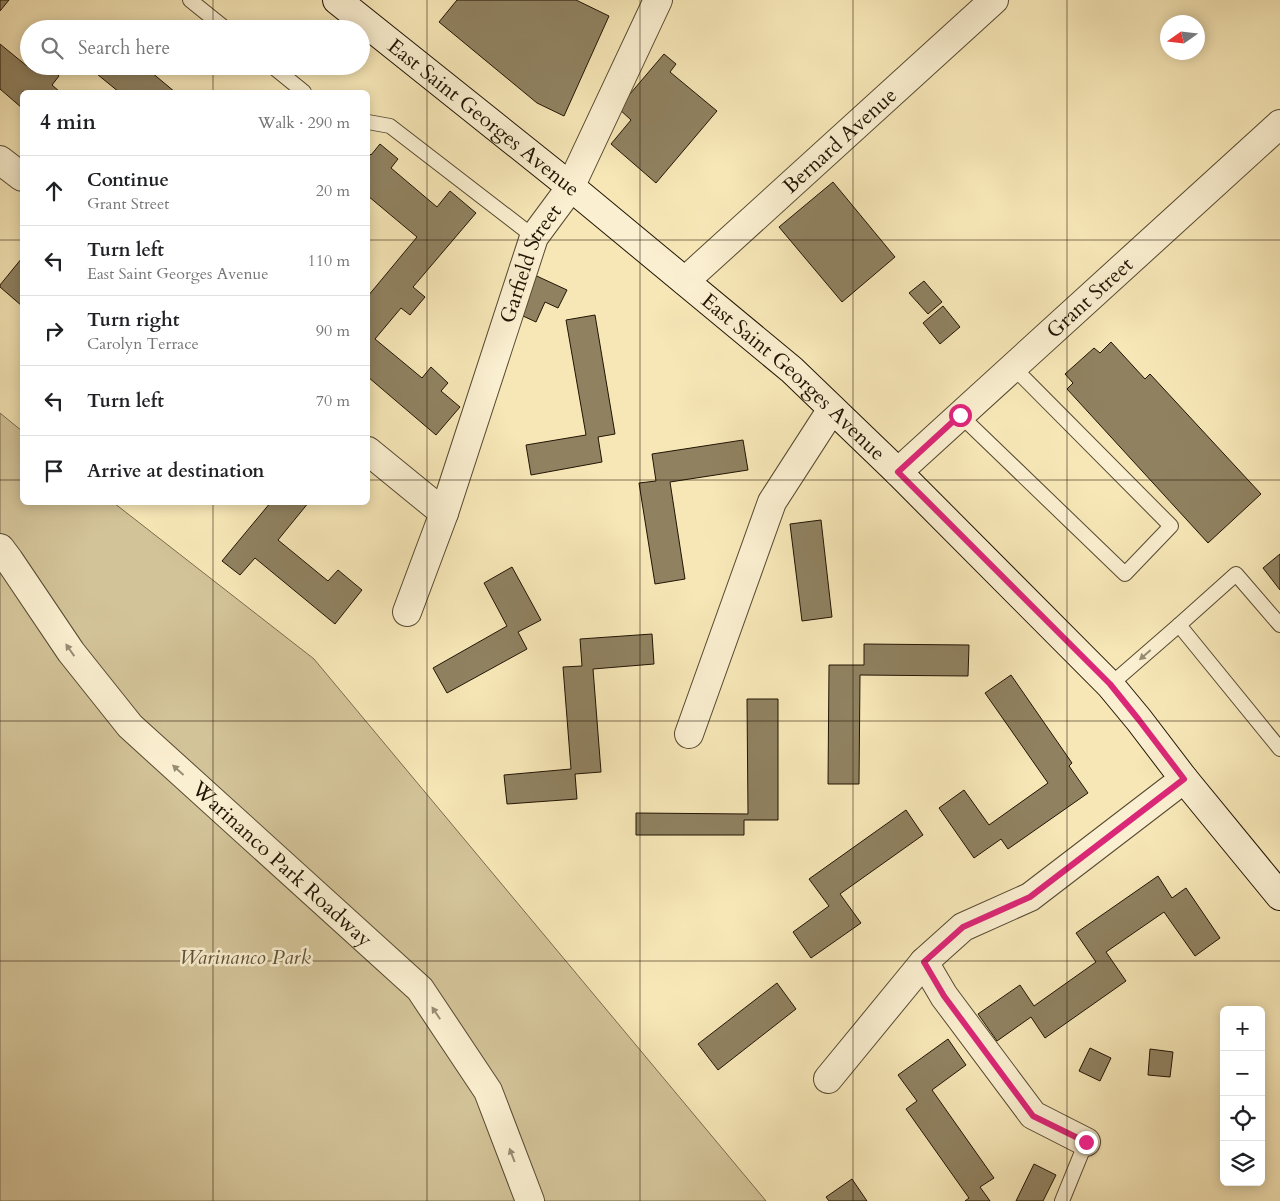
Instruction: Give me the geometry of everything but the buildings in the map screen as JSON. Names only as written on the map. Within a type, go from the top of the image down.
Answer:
[{"type":"street","name":"East Saint Georges Avenue","points":[[337,0],[362,20]]},
{"type":"street","name":"Garfield Street","points":[[407,612],[444,512],[534,237],[571,187],[658,0]]},
{"type":"street","name":"Bernard Avenue","points":[[685,281],[994,0]]},
{"type":"street","name":"East Saint Georges Avenue","points":[[370,26],[571,187],[792,370],[898,472],[1110,684],[1184,779],[1280,896]]},
{"type":"street","name":"Grant Street","points":[[898,472],[1280,124]]},
{"type":"street","points":[[0,160],[20,175]]},
{"type":"street","points":[[689,734],[772,502],[832,409]]},
{"type":"street","points":[[370,454],[444,512]]},
{"type":"street","name":"Warinanco Park Roadway","points":[[0,548],[71,652],[130,726],[420,989],[488,1091],[530,1201]]},
{"type":"street","points":[[828,1078],[924,962],[963,927],[1030,897],[1184,779]]},
{"type":"street","points":[[924,962],[944,996],[1033,1116],[1086,1142]]},
{"type":"lane","points":[[190,0],[215,20]]},
{"type":"lane","points":[[283,75],[302,90]]},
{"type":"lane","points":[[370,122],[390,126],[534,237]]},
{"type":"lane","points":[[960,415],[1125,574],[1171,526],[1013,367]]},
{"type":"lane","points":[[1110,684],[1236,574],[1280,625]]},
{"type":"lane","points":[[1179,625],[1280,749]]},
{"type":"lane","points":[[1062,1201],[1086,1142]]},
{"type":"green space","name":"Warinanco Park","points":[[0,413],[20,429],[20,505],[117,505],[314,659],[766,1201],[0,1201]]},
{"type":"route","points":[[960,415],[898,472],[1110,684],[1184,779],[1030,897],[963,927],[924,962],[944,996],[1033,1116],[1086,1142]]}]
